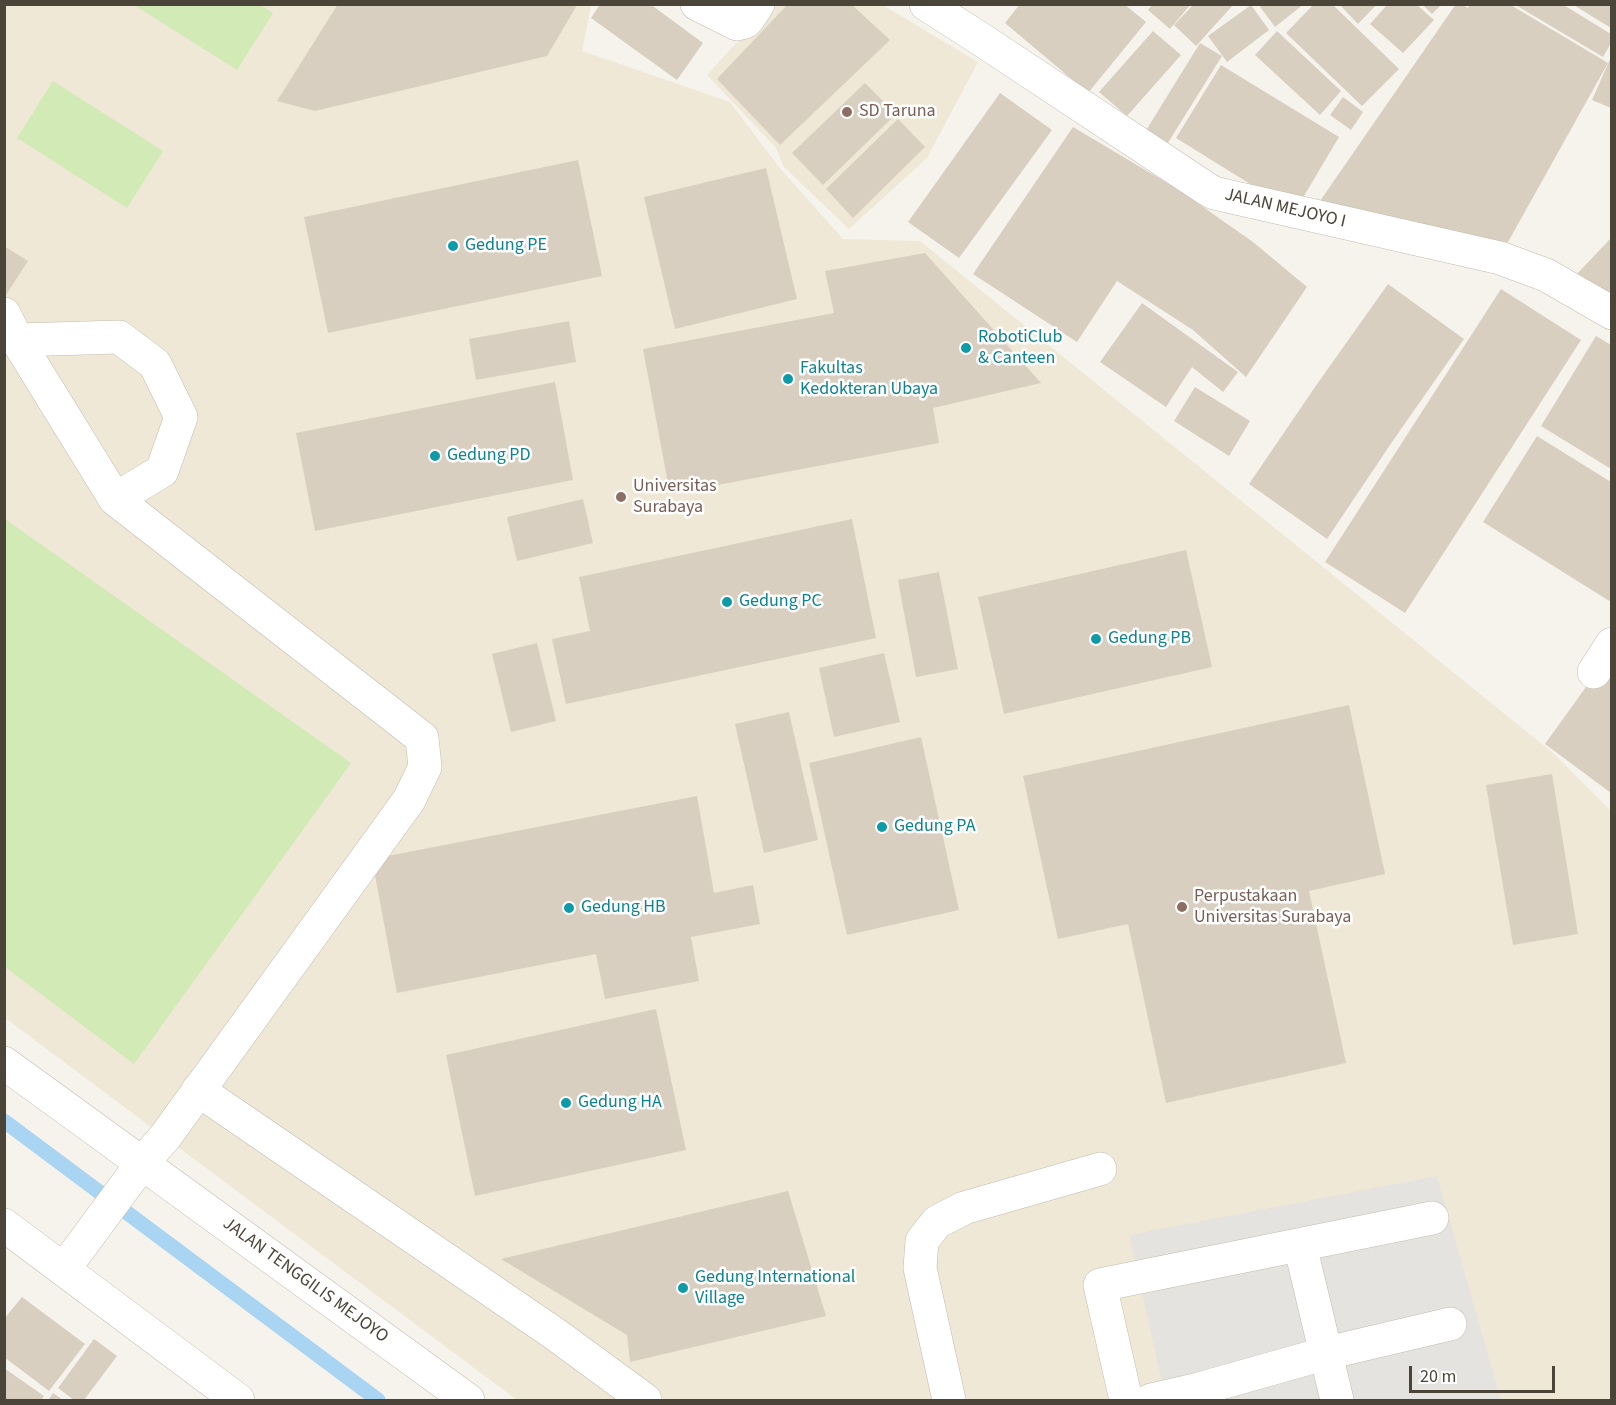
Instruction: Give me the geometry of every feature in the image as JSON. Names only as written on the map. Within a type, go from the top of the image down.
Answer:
[{"type":"street","points":[[697,4],[737,24],[745,22],[758,4]]},
{"type":"street","name":"JALAN MEJOYO I","points":[[927,4],[1214,193],[1520,264],[1546,275],[1611,314]]},
{"type":"street","points":[[11,327],[119,337],[155,364],[181,417],[162,471],[115,499]]},
{"type":"street","points":[[11,327],[115,499],[422,738],[425,767],[409,801],[165,1137],[134,1173],[73,1257]]},
{"type":"street","points":[[1594,672],[1611,644]]},
{"type":"street","name":"JALAN TENGGILIS MEJOYO","points":[[4,1063],[134,1173],[468,1401]]},
{"type":"street","points":[[198,1090],[555,1334],[645,1401]]},
{"type":"street","points":[[949,1401],[920,1268],[922,1241],[938,1222],[964,1208],[1100,1168]]},
{"type":"street","points":[[1126,1401],[1100,1285],[1432,1218]]},
{"type":"street","points":[[4,1225],[73,1257],[238,1401]]},
{"type":"street","points":[[1300,1245],[1337,1401]]},
{"type":"street","points":[[1151,1401],[1327,1353],[1450,1324]]},
{"type":"shaded area","name":"SD Taruna","points":[[775,4],[883,5],[978,62],[927,158],[849,229],[784,167],[776,148],[707,75]]},
{"type":"shaded area","name":"Universitas Surabaya","points":[[5,5],[591,5],[582,51],[730,102],[778,166],[843,239],[920,241],[1553,753],[1611,811],[1611,1400],[517,1400],[5,1018]]},
{"type":"shaded area","points":[[1437,1176],[1501,1400],[1166,1400],[1129,1235]]},
{"type":"green space","points":[[134,5],[260,5],[273,13],[237,70]]},
{"type":"green space","points":[[53,81],[163,151],[127,208],[17,138]]},
{"type":"green space","points":[[5,519],[351,763],[134,1064],[5,967]]},
{"type":"building","points":[[338,4],[573,4],[576,7],[547,56],[315,111],[277,101]]},
{"type":"building","points":[[600,4],[650,4],[703,43],[677,80],[591,18]]},
{"type":"building","points":[[788,4],[851,4],[890,40],[780,145],[717,79]]},
{"type":"building","points":[[1020,4],[1124,4],[1146,22],[1088,93],[1005,23]]},
{"type":"building","points":[[1153,4],[1191,4],[1170,29],[1148,10]]},
{"type":"building","points":[[1194,4],[1234,4],[1196,46],[1174,25]]},
{"type":"building","points":[[1258,4],[1304,4],[1275,27]]},
{"type":"building","points":[[1314,4],[1332,4],[1399,69],[1362,106],[1286,33]]},
{"type":"building","points":[[1339,4],[1377,4],[1358,24]]},
{"type":"building","points":[[1388,4],[1416,4],[1434,20],[1403,53],[1370,24]]},
{"type":"building","points":[[1422,4],[1442,4],[1432,14]]},
{"type":"building","points":[[1456,4],[1468,8],[1470,4],[1509,4],[1608,63],[1508,242],[1449,237],[1320,201]]},
{"type":"building","points":[[1514,4],[1562,4],[1611,34],[1611,43],[1603,57]]},
{"type":"building","points":[[1572,4],[1611,4],[1611,28]]},
{"type":"building","points":[[1251,5],[1269,30],[1227,62],[1208,36]]},
{"type":"building","points":[[1153,31],[1181,55],[1127,116],[1099,92]]},
{"type":"building","points":[[1277,31],[1341,91],[1320,115],[1255,55]]},
{"type":"building","points":[[1200,43],[1222,56],[1166,146],[1145,132]]},
{"type":"building","points":[[1611,57],[1611,108],[1592,100]]},
{"type":"building","points":[[1221,65],[1339,137],[1298,206],[1263,192],[1176,138]]},
{"type":"building","points":[[865,83],[896,114],[823,185],[792,153]]},
{"type":"building","points":[[1000,93],[1052,130],[959,258],[908,222]]},
{"type":"building","points":[[1343,97],[1363,112],[1351,130],[1330,115]]},
{"type":"building","points":[[898,119],[925,147],[853,218],[826,189]]},
{"type":"building","points":[[1073,127],[1179,190],[1253,242],[1307,287],[1246,377],[1193,330],[1117,281],[1077,342],[973,274]]},
{"type":"building","name":"Gedung PE","points":[[578,160],[602,276],[328,333],[304,217]]},
{"type":"building","points":[[766,168],[797,299],[675,329],[644,197]]},
{"type":"building","points":[[1611,238],[1611,297],[1576,275]]},
{"type":"building","points":[[4,246],[28,261],[4,298]]},
{"type":"building","name":"Fakultas Kedokteran Ubaya","points":[[925,253],[1041,383],[933,408],[939,443],[670,494],[643,349],[834,313],[825,271]]},
{"type":"building","points":[[1388,284],[1464,339],[1327,539],[1249,484]]},
{"type":"building","points":[[1501,289],[1581,340],[1405,613],[1325,562]]},
{"type":"building","points":[[1142,303],[1238,372],[1223,392],[1192,367],[1166,407],[1100,362]]},
{"type":"building","points":[[569,321],[576,362],[476,380],[469,339]]},
{"type":"building","points":[[1596,336],[1611,345],[1611,469],[1541,426]]},
{"type":"building","name":"Gedung PD","points":[[555,382],[573,480],[315,531],[296,433]]},
{"type":"building","points":[[1195,387],[1250,421],[1229,456],[1174,421]]},
{"type":"building","points":[[1537,436],[1611,482],[1611,602],[1483,522]]},
{"type":"building","points":[[583,499],[593,543],[517,561],[507,517]]},
{"type":"building","name":"Gedung PC","points":[[852,519],[876,638],[566,704],[552,639],[590,631],[579,577]]},
{"type":"building","name":"Gedung PB","points":[[1186,550],[1212,667],[1004,714],[978,597]]},
{"type":"building","points":[[939,572],[958,669],[916,677],[898,580]]},
{"type":"building","points":[[537,643],[556,721],[511,732],[492,654]]},
{"type":"building","points":[[1611,652],[1611,793],[1545,744]]},
{"type":"building","points":[[884,653],[900,722],[834,737],[819,668]]},
{"type":"building","name":"Perpustakaan Universitas Surabaya","points":[[1349,705],[1385,874],[1309,891],[1346,1063],[1166,1103],[1128,924],[1058,939],[1023,776]]},
{"type":"building","points":[[789,712],[818,840],[764,853],[735,724]]},
{"type":"building","name":"Gedung PA","points":[[921,737],[959,910],[847,935],[809,763]]},
{"type":"building","points":[[1552,774],[1578,934],[1513,945],[1486,785]]},
{"type":"building","name":"Gedung HB","points":[[697,796],[714,893],[753,885],[760,924],[691,937],[699,981],[605,999],[596,954],[397,993],[372,859]]},
{"type":"building","name":"Gedung HA","points":[[656,1009],[686,1150],[475,1196],[446,1055]]},
{"type":"building","name":"Gedung International Village","points":[[788,1191],[826,1316],[630,1362],[627,1335],[501,1259]]},
{"type":"building","points":[[22,1297],[85,1344],[49,1391],[4,1357],[4,1319]]},
{"type":"building","points":[[94,1339],[117,1356],[84,1400],[74,1400],[58,1388]]},
{"type":"building","points":[[4,1368],[44,1396],[41,1400],[4,1400]]},
{"type":"building","points":[[53,1393],[63,1400],[48,1400]]},
{"type":"waterway","points":[[4,1121],[378,1400]]},
{"type":"place","name":"SD Taruna","points":[[847,112]]},
{"type":"place","name":"Gedung PE","points":[[453,246]]},
{"type":"place","name":"RobotiClub & Canteen","points":[[966,348]]},
{"type":"place","name":"Fakultas Kedokteran Ubaya","points":[[788,379]]},
{"type":"place","name":"Gedung PD","points":[[435,456]]},
{"type":"place","name":"Universitas Surabaya","points":[[621,497]]},
{"type":"place","name":"Gedung PC","points":[[727,602]]},
{"type":"place","name":"Gedung PB","points":[[1096,639]]},
{"type":"place","name":"Gedung PA","points":[[882,827]]},
{"type":"place","name":"Perpustakaan Universitas Surabaya","points":[[1182,907]]},
{"type":"place","name":"Gedung HB","points":[[569,908]]},
{"type":"place","name":"Gedung HA","points":[[566,1103]]},
{"type":"place","name":"Gedung International Village","points":[[683,1288]]}]
